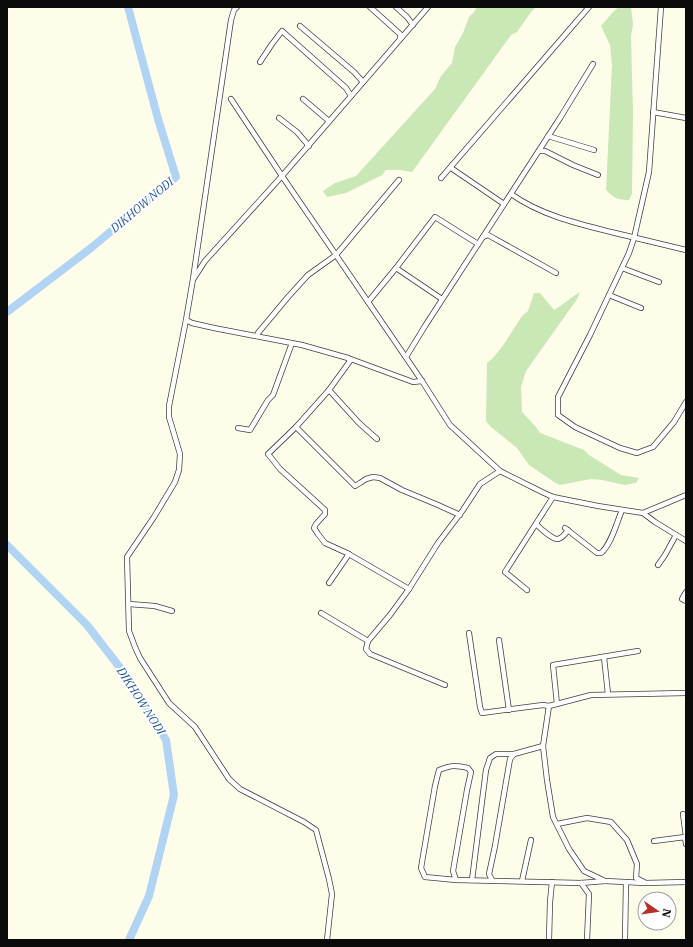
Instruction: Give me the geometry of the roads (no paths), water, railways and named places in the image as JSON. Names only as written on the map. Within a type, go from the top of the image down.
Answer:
[{"type":"street","points":[[237,7],[234,10],[231,20],[193,279],[169,406],[169,416],[180,454],[179,470],[175,482],[127,558],[129,631],[140,658],[169,703],[195,728],[229,779],[240,789],[304,822],[316,830],[332,894],[327,940]]},
{"type":"street","points":[[370,7],[400,34],[400,39]]},
{"type":"street","points":[[396,7],[407,17],[412,25]]},
{"type":"street","points":[[193,279],[205,261],[282,176],[428,7]]},
{"type":"street","points":[[440,178],[589,7]]},
{"type":"street","points":[[661,7],[649,172],[634,238],[629,253],[590,335],[558,397],[558,415],[575,427],[620,448],[637,453],[653,447],[674,422],[686,402]]},
{"type":"street","points":[[300,26],[354,72],[363,82]]},
{"type":"street","points":[[260,62],[282,31],[346,88],[351,96]]},
{"type":"street","points":[[406,357],[442,299],[539,151],[593,64]]},
{"type":"street","points":[[231,99],[406,357],[450,425],[500,471],[553,497],[643,513],[686,541]]},
{"type":"street","points":[[303,99],[330,121]]},
{"type":"street","points":[[653,112],[686,118]]},
{"type":"street","points":[[279,118],[297,132],[308,146]]},
{"type":"street","points":[[548,136],[594,150]]},
{"type":"street","points":[[539,151],[545,151],[573,165],[598,175]]},
{"type":"street","points":[[452,165],[451,168],[504,204]]},
{"type":"street","points":[[257,336],[288,297],[308,275],[336,255],[400,180]]},
{"type":"street","points":[[510,194],[532,207],[556,218],[686,250]]},
{"type":"street","points":[[368,302],[435,217],[478,244]]},
{"type":"street","points":[[483,237],[488,235],[556,273]]},
{"type":"street","points":[[396,268],[442,299]]},
{"type":"street","points":[[622,268],[659,282]]},
{"type":"street","points":[[609,295],[641,308]]},
{"type":"street","points":[[186,320],[192,323],[214,328],[292,343],[348,358],[413,382],[422,381]]},
{"type":"street","points":[[238,428],[250,430],[268,400],[273,395],[292,343]]},
{"type":"street","points":[[348,358],[350,361],[329,390],[296,427],[268,454],[280,468],[324,510],[325,514],[314,526],[314,529],[325,543],[349,554],[409,589]]},
{"type":"street","points":[[329,390],[359,423],[377,438]]},
{"type":"street","points":[[296,427],[355,486],[373,476],[460,515]]},
{"type":"street","points":[[445,686],[370,654],[366,649],[368,641],[409,589],[438,543],[460,515],[480,484],[500,471]]},
{"type":"street","points":[[643,513],[686,495]]},
{"type":"street","points":[[527,590],[505,572],[553,497]]},
{"type":"street","points":[[536,524],[554,539],[558,540],[562,538],[567,529],[597,552],[601,553],[607,545],[622,510]]},
{"type":"street","points":[[658,565],[676,535]]},
{"type":"street","points":[[329,583],[349,554]]},
{"type":"street","points":[[686,592],[682,599],[686,601]]},
{"type":"street","points":[[129,604],[155,606],[172,612]]},
{"type":"street","points":[[321,612],[368,641]]},
{"type":"street","points":[[469,634],[482,713],[543,705],[549,706],[591,695],[686,693]]},
{"type":"street","points":[[499,640],[509,710]]},
{"type":"street","points":[[557,704],[553,665],[638,651]]},
{"type":"street","points":[[604,657],[608,694]]},
{"type":"street","points":[[549,706],[543,746],[553,817],[569,849],[584,871],[605,881]]},
{"type":"street","points":[[472,880],[486,770],[490,758],[496,754],[514,754],[543,746]]},
{"type":"street","points":[[492,880],[489,874],[510,759],[514,754]]},
{"type":"street","points":[[456,880],[453,871],[471,772],[468,768],[450,766],[439,770],[435,786],[421,868],[425,877],[456,880],[552,882],[686,882]]},
{"type":"street","points":[[683,814],[686,844]]},
{"type":"street","points":[[557,824],[587,818],[611,822],[627,840],[637,864],[636,878],[645,883]]},
{"type":"street","points":[[654,842],[686,837]]},
{"type":"street","points":[[522,881],[531,840]]},
{"type":"street","points":[[549,940],[552,882]]},
{"type":"street","points":[[581,882],[589,894],[587,940]]},
{"type":"street","points":[[625,940],[626,882]]},
{"type":"waterway","name":"DIKHOW NODI","points":[[7,312],[91,248],[176,177],[158,119],[128,7]]},
{"type":"waterway","name":"DIKHOW NODI","points":[[7,545],[87,625],[128,678],[166,740],[174,795],[149,896],[129,940]]}]
